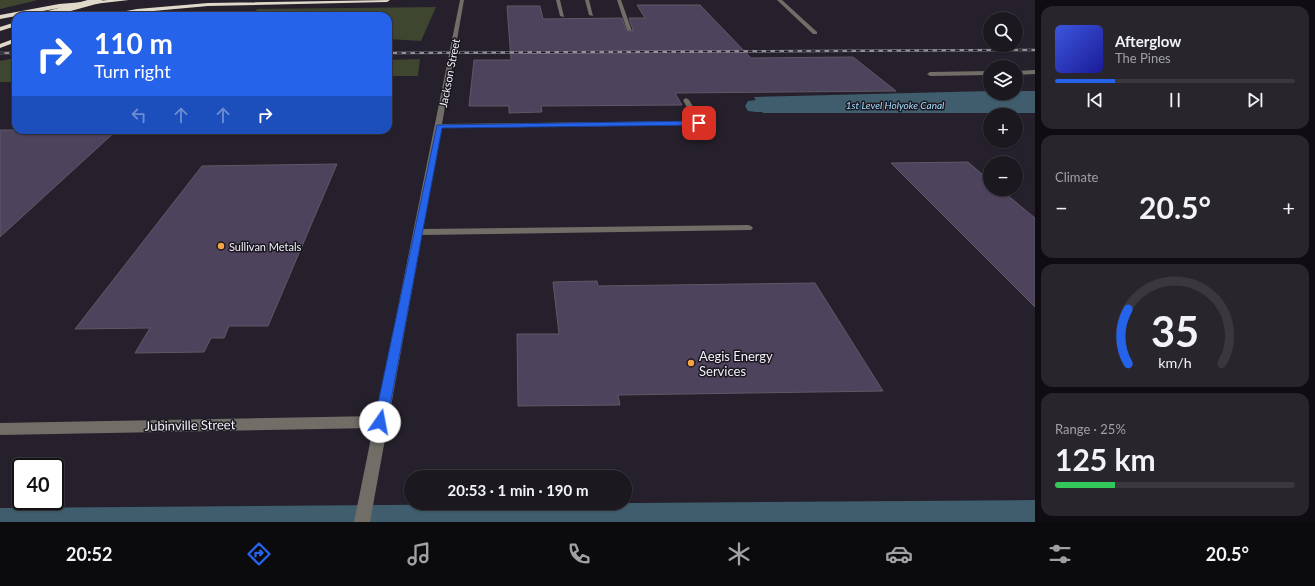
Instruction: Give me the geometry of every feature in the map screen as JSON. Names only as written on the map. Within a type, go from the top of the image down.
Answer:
[{"type":"highway","points":[[56,12],[99,0]]},
{"type":"highway","points":[[30,12],[65,6],[126,0]]},
{"type":"highway","points":[[127,12],[186,5],[386,0]]},
{"type":"highway","points":[[0,17],[12,15]]},
{"type":"highway","points":[[0,29],[12,25]]},
{"type":"highway","points":[[0,46],[12,42]]},
{"type":"street","name":"Jackson Street","points":[[362,522],[462,0]]},
{"type":"street","points":[[558,0],[562,16]]},
{"type":"street","points":[[587,0],[591,16]]},
{"type":"street","points":[[619,0],[630,30]]},
{"type":"street","points":[[779,0],[815,33]]},
{"type":"street","points":[[1023,73],[1035,72]]},
{"type":"street","points":[[930,74],[983,73]]},
{"type":"street","points":[[439,126],[699,123],[686,100]]},
{"type":"street","points":[[418,232],[748,228]]},
{"type":"street","name":"Jubinville Street","points":[[0,429],[380,422]]},
{"type":"green space","points":[[0,0],[38,0],[0,9]]},
{"type":"green space","points":[[436,7],[421,41],[392,39],[392,12],[255,12],[257,9]]},
{"type":"green space","points":[[12,59],[12,82],[0,82],[0,61]]},
{"type":"green space","points":[[420,59],[418,76],[392,76],[392,60]]},
{"type":"water","points":[[983,91],[983,100],[1023,100],[1023,91],[1035,91],[1035,113],[1023,113],[1023,108],[983,108],[983,113],[763,113],[754,97]]},
{"type":"water","points":[[1035,500],[1035,522],[0,522],[0,508],[12,508],[12,510],[64,510],[64,508],[404,505],[404,510],[632,510],[632,503]]},
{"type":"building","points":[[637,5],[700,5],[751,58],[853,57],[896,91],[675,93],[682,105],[541,106],[542,112],[509,113],[509,106],[469,106],[474,60],[511,60],[507,6],[540,6],[543,19],[622,18],[626,30],[632,32],[633,30],[629,18],[645,18]]},
{"type":"building","points":[[0,130],[12,130],[12,134],[113,134],[0,237]]},
{"type":"building","points":[[968,162],[983,175],[983,196],[1008,196],[1035,218],[1035,307],[891,163]]},
{"type":"building","name":"Sullivan Metals","points":[[337,164],[268,326],[229,326],[224,338],[211,338],[204,352],[135,353],[150,328],[75,329],[202,166]]},
{"type":"building","name":"Aegis Energy Services","points":[[597,281],[598,286],[815,283],[883,391],[618,395],[620,405],[518,406],[517,334],[559,334],[553,282]]},
{"type":"waterway","name":"1st Level Holyoke Canal","points":[[756,106],[804,106]]},
{"type":"railway","points":[[392,53],[1035,50]]},
{"type":"railway","points":[[0,53],[12,53]]},
{"type":"place","name":"Sullivan Metals","points":[[221,246]]},
{"type":"place","name":"Aegis Energy Services","points":[[691,363]]},
{"type":"route","points":[[380,422],[396,349],[439,126],[699,123]]}]
